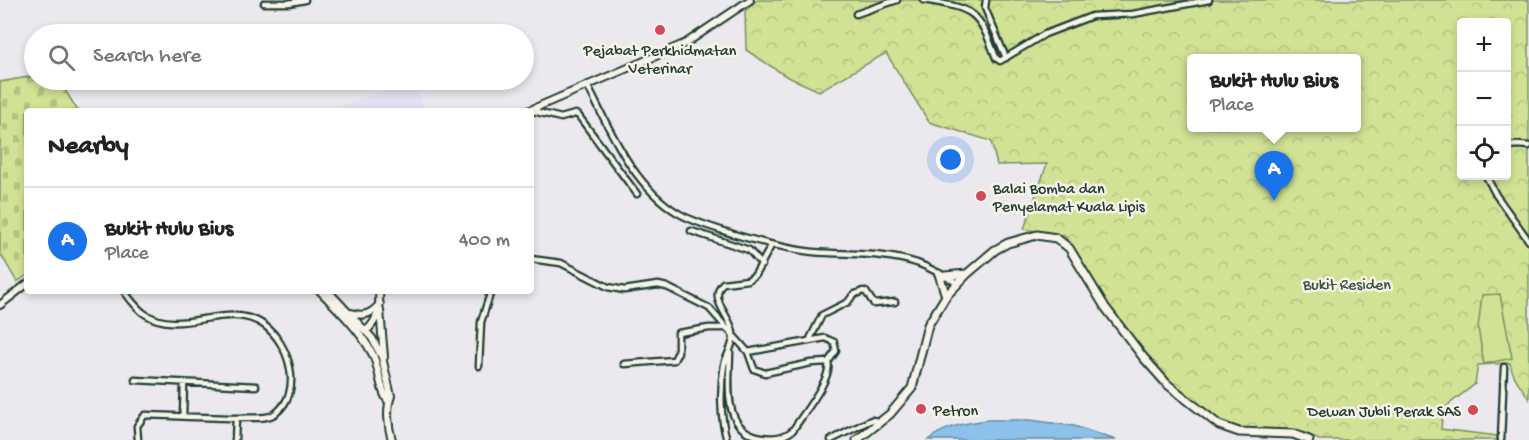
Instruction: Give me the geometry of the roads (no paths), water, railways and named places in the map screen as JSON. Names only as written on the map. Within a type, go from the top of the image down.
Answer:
[{"type":"main road","points":[[857,440],[882,421],[912,388],[928,325],[957,283],[1008,243],[1030,236],[1056,238],[1069,248],[1096,294],[1156,371],[1176,392],[1219,425],[1239,432],[1293,434],[1310,440]]},
{"type":"main road","points":[[946,296],[942,275],[967,274]]},
{"type":"street","points":[[264,3],[289,3],[305,0]]},
{"type":"street","points":[[534,109],[686,44],[750,0]]},
{"type":"street","points":[[856,14],[897,0]]},
{"type":"street","points":[[923,0],[971,12],[983,26],[997,60],[1000,61],[1045,34],[1092,16],[1133,14],[1209,0]]},
{"type":"street","points":[[986,0],[985,8],[1006,58]]},
{"type":"street","points":[[587,85],[621,152],[636,174],[657,197],[680,214],[771,246],[810,252],[888,256],[918,264],[957,283]]},
{"type":"street","points":[[534,112],[561,118],[578,115],[637,195]]},
{"type":"street","points":[[1511,146],[1529,146]]},
{"type":"street","points":[[1488,180],[1529,241]]},
{"type":"street","points":[[692,231],[749,250],[762,264]]},
{"type":"street","points":[[726,440],[723,383],[725,364],[734,337],[718,300],[719,288],[723,283],[748,280],[755,275],[771,246]]},
{"type":"street","points":[[534,259],[561,263],[608,287],[624,290],[663,285],[709,308],[748,352],[754,369],[765,373],[811,363],[828,362]]},
{"type":"street","points":[[0,306],[24,286]]},
{"type":"street","points":[[809,341],[822,315],[848,302],[853,295],[865,291],[872,303],[877,305],[895,302]]},
{"type":"street","points":[[127,294],[140,310],[154,319],[183,321],[237,315],[255,320],[272,332],[286,353],[291,377],[287,396],[274,415],[236,418],[145,415],[137,426],[138,440]]},
{"type":"street","points":[[323,294],[366,343],[379,369],[385,397],[389,402]]},
{"type":"street","points":[[331,294],[366,331],[378,349],[391,396],[389,424],[392,440]]},
{"type":"street","points":[[380,294],[384,366]]},
{"type":"street","points":[[479,366],[481,322],[490,294]]},
{"type":"street","points":[[366,343],[366,331],[372,325],[380,307]]},
{"type":"street","points":[[350,313],[360,316],[380,307]]},
{"type":"street","points":[[353,326],[366,331]]},
{"type":"street","points":[[624,364],[674,360],[678,352],[678,333],[726,328]]},
{"type":"street","points":[[730,350],[729,399],[732,415],[741,429],[752,435],[768,438],[782,437],[793,430],[826,380],[828,362],[836,351],[834,342],[825,338],[748,352]]},
{"type":"street","points":[[1501,440],[1504,367]]},
{"type":"street","points":[[135,380],[256,386]]},
{"type":"street","points":[[183,416],[184,382]]},
{"type":"street","points":[[235,440],[236,418]]},
{"type":"street","points":[[831,440],[871,420],[882,421]]},
{"type":"water","points":[[987,420],[1030,420],[1074,426],[1116,440],[928,440],[949,428]]},
{"type":"place","name":"Pejabat Perkhidmatan Veterinar","points":[[660,30]]},
{"type":"place","name":"Balai Bomba dan Penyelamat Kuala Lipis","points":[[981,196]]},
{"type":"place","name":"Bukit Hulu Bius","points":[[1274,201]]},
{"type":"place","name":"Petron","points":[[921,409]]},
{"type":"place","name":"Dewan Jubli Perak SAS","points":[[1473,410]]},
{"type":"park label","name":"Bukit Residen","points":[[1347,283]]}]
